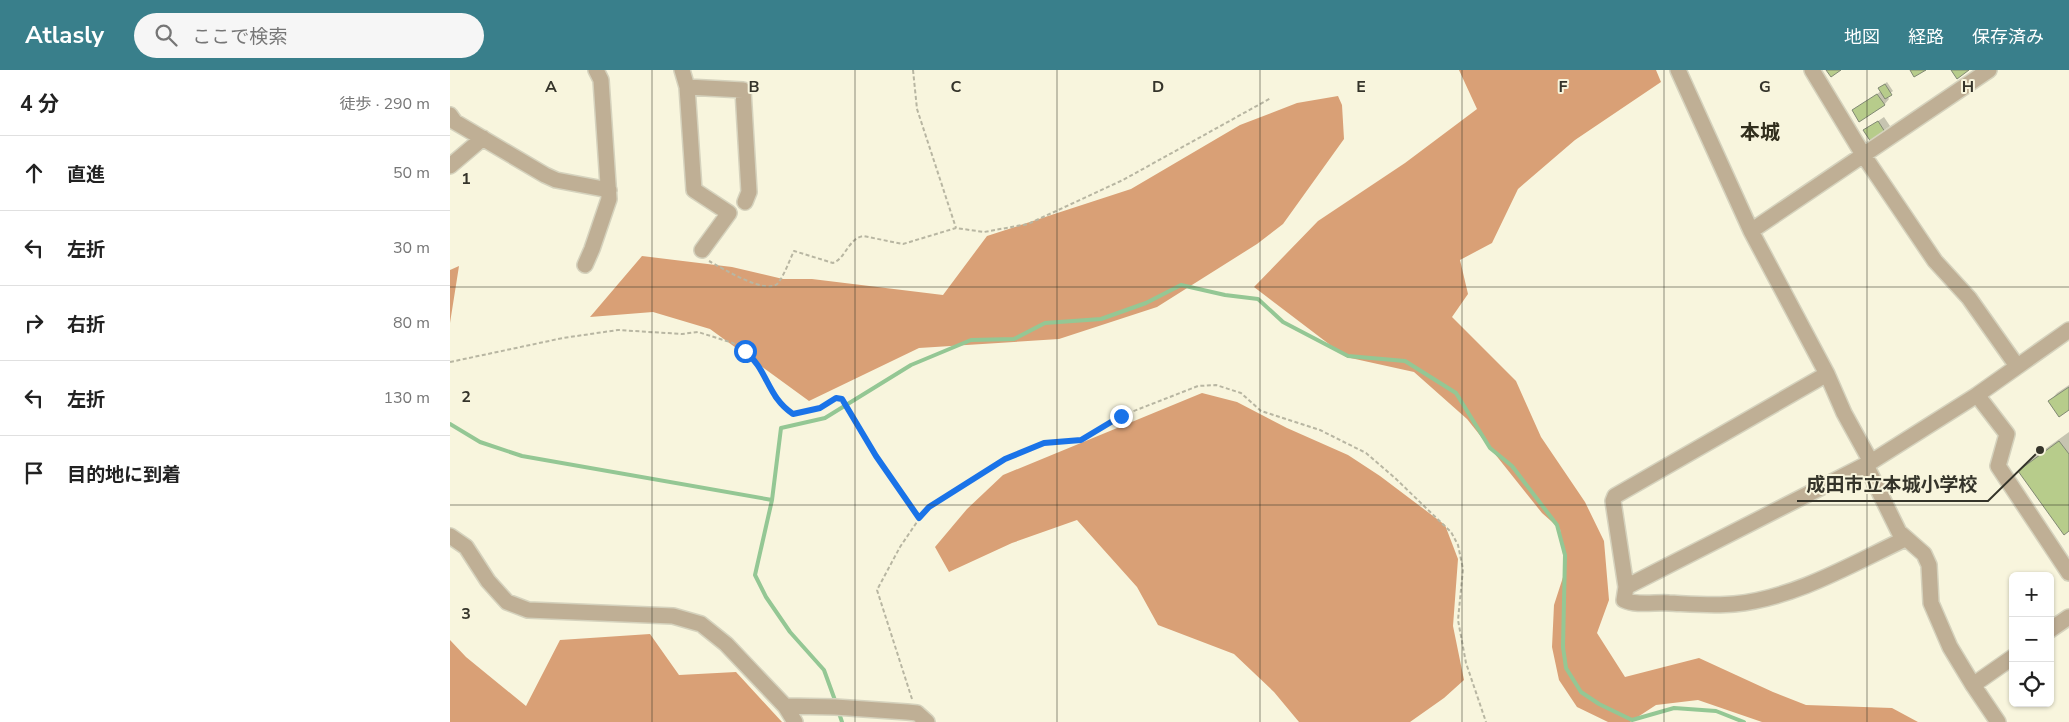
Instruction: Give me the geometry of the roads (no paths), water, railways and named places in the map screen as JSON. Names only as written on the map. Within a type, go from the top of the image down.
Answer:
[{"type":"street","points":[[585,265],[609,199],[601,80],[596,70]]},
{"type":"street","points":[[682,70],[687,87],[694,190],[729,213],[702,250]]},
{"type":"street","points":[[1678,70],[1751,231],[1827,374],[1899,532],[1904,539],[1917,546],[1927,560],[1929,565],[1931,603],[1950,647],[1998,722]]},
{"type":"street","points":[[1812,70],[1864,156],[1935,261],[1970,298],[2017,366]]},
{"type":"street","points":[[1751,231],[1989,70]]},
{"type":"street","points":[[687,87],[743,90],[749,192],[745,202]]},
{"type":"street","points":[[450,115],[455,122],[556,180],[609,190]]},
{"type":"street","points":[[450,166],[483,138]]},
{"type":"street","points":[[1626,587],[1868,463],[1977,395],[2069,330]]},
{"type":"street","points":[[1827,374],[1615,496],[1613,501],[1626,587],[1624,600],[1630,604],[1650,602],[1734,604],[1779,596],[1803,587],[1904,539]]},
{"type":"street","points":[[1977,395],[2007,434],[1998,466],[2069,573]]},
{"type":"street","points":[[450,536],[466,547],[488,581],[507,602],[528,610],[673,616],[701,624],[726,644],[785,706],[795,722]]},
{"type":"street","points":[[2054,627],[2069,617]]},
{"type":"street","points":[[1973,685],[2009,660]]},
{"type":"street","points":[[785,706],[835,707],[922,718]]},
{"type":"waterway","points":[[836,703],[824,670],[790,632],[766,597],[755,575],[772,500],[781,428],[825,418],[911,365],[971,340],[1014,339],[1045,323],[1101,319],[1146,303],[1181,285],[1225,295],[1258,299],[1283,322],[1348,356],[1405,361],[1456,393],[1490,448],[1512,466],[1557,525],[1565,555],[1563,647],[1566,668],[1581,692],[1599,704],[1632,720],[1674,708],[1716,711],[1744,722]]},
{"type":"waterway","points":[[450,424],[480,442],[522,456],[772,500]]},
{"type":"waterway","points":[[838,710],[842,722]]},
{"type":"place","name":"成田市立本城小学校","points":[[2040,450]]},
{"type":"district","name":"本城","points":[[1760,132]]}]
